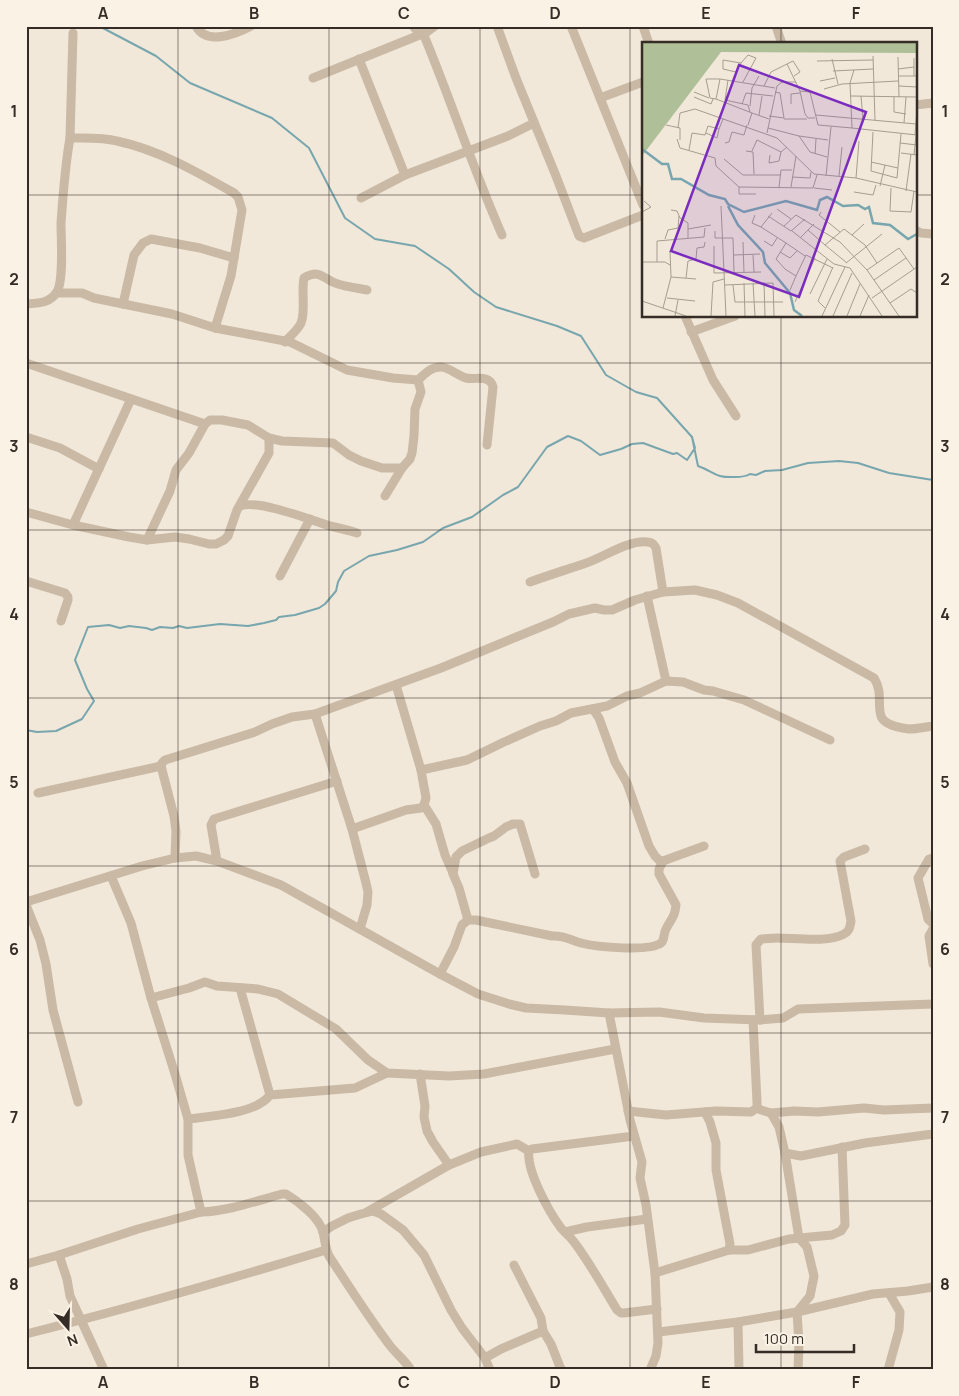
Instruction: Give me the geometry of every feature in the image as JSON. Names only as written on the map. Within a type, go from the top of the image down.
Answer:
[{"type":"street","points":[[196,26],[200,32],[210,37],[226,36],[251,26]]},
{"type":"street","points":[[413,26],[422,34],[439,71],[483,191],[502,236]]},
{"type":"street","points":[[312,78],[422,34],[435,26]]},
{"type":"street","points":[[497,26],[579,236],[584,238],[642,215]]},
{"type":"street","points":[[571,26],[642,203]]},
{"type":"street","points":[[644,26],[648,42]]},
{"type":"street","points":[[776,26],[781,42]]},
{"type":"street","points":[[26,304],[51,300],[58,290],[61,271],[65,172],[70,138],[73,33]]},
{"type":"street","points":[[359,59],[404,175]]},
{"type":"street","points":[[600,98],[642,82]]},
{"type":"street","points":[[916,105],[933,103]]},
{"type":"street","points":[[361,198],[404,175],[508,136],[534,123]]},
{"type":"street","points":[[70,138],[115,140],[132,145],[186,165],[238,197],[242,210],[231,276],[215,328]]},
{"type":"street","points":[[916,231],[933,234]]},
{"type":"street","points":[[123,304],[134,255],[143,243],[151,239],[200,248],[234,258]]},
{"type":"street","points":[[285,342],[301,323],[304,278],[311,274],[320,275],[336,284],[367,290]]},
{"type":"street","points":[[56,293],[82,293],[94,298],[172,314],[215,328],[290,342],[347,370],[393,378],[418,380],[430,369],[444,366],[468,378],[490,380],[493,387],[487,446]]},
{"type":"street","points":[[685,318],[713,380],[736,416]]},
{"type":"street","points":[[691,332],[730,318]]},
{"type":"street","points":[[26,362],[205,424]]},
{"type":"street","points":[[384,496],[410,459],[412,453],[415,408],[421,392],[418,380]]},
{"type":"street","points":[[72,524],[132,399]]},
{"type":"street","points":[[146,540],[170,491],[176,470],[189,453],[205,424],[214,419],[248,425],[269,438],[282,441],[333,443],[349,455],[362,461],[382,468],[402,468]]},
{"type":"street","points":[[26,438],[60,448],[99,469]]},
{"type":"street","points":[[26,512],[146,540],[175,537],[216,544],[228,536],[237,510],[269,453],[269,438]]},
{"type":"street","points":[[240,506],[248,505],[278,509],[357,533]]},
{"type":"street","points":[[280,576],[304,533],[310,518]]},
{"type":"street","points":[[530,582],[591,561],[606,553],[645,541],[650,542],[656,548],[663,592]]},
{"type":"street","points":[[26,582],[65,593],[68,600],[61,621]]},
{"type":"street","points":[[175,858],[176,831],[174,816],[161,766],[165,760],[255,732],[292,717],[315,714],[396,685],[569,614],[596,608],[612,610],[635,600],[663,592],[695,590],[738,603],[874,678],[879,685],[881,716],[883,720],[909,729],[933,726]]},
{"type":"street","points":[[647,596],[666,681]]},
{"type":"street","points":[[421,770],[467,760],[571,713],[607,706],[666,681],[683,682],[704,690],[744,700],[830,740]]},
{"type":"street","points":[[352,829],[406,810],[421,808],[426,798],[421,770],[396,685]]},
{"type":"street","points":[[593,709],[615,762],[627,784],[649,846],[655,856],[663,861]]},
{"type":"street","points":[[315,714],[352,829],[365,877],[368,892],[367,905],[360,929]]},
{"type":"street","points":[[38,793],[161,766]]},
{"type":"street","points":[[217,861],[211,825],[214,819],[337,781]]},
{"type":"street","points":[[424,804],[436,824],[445,855],[459,888],[468,920]]},
{"type":"street","points":[[453,874],[456,857],[462,851],[494,836],[513,824],[520,824],[535,874]]},
{"type":"street","points":[[440,974],[454,947],[462,925],[468,920],[552,936],[561,935],[580,943],[601,946],[630,948],[657,945],[663,940],[665,929],[676,911],[676,905],[659,874],[659,869],[663,861],[704,846]]},
{"type":"street","points":[[757,1108],[756,945],[761,939],[831,938],[844,934],[849,930],[851,921],[840,861],[844,857],[865,849]]},
{"type":"street","points":[[78,1102],[53,1010],[46,964],[40,940],[26,903],[142,866],[175,858],[196,856],[217,861],[281,885],[478,994],[526,1008],[609,1013],[659,1012],[704,1018],[756,1020],[783,1018],[798,1010],[932,1003]]},
{"type":"street","points":[[933,858],[928,859],[918,878],[928,919],[933,924]]},
{"type":"street","points":[[111,876],[131,923],[151,998],[188,1119],[188,1155],[201,1212]]},
{"type":"street","points":[[933,929],[929,936],[933,964]]},
{"type":"street","points":[[151,998],[205,982],[217,986],[278,994],[336,1029],[368,1060],[387,1073]]},
{"type":"street","points":[[240,988],[270,1095]]},
{"type":"street","points":[[609,1013],[628,1111],[642,1162],[640,1178],[655,1273],[659,1332],[658,1350],[650,1370]]},
{"type":"street","points":[[188,1119],[242,1112],[267,1099],[270,1095],[355,1088],[387,1073],[449,1076],[484,1074],[615,1049]]},
{"type":"street","points":[[420,1074],[427,1131],[449,1165]]},
{"type":"street","points":[[628,1111],[666,1115],[705,1112],[752,1112],[757,1108]]},
{"type":"street","points":[[757,1108],[772,1113],[864,1108],[884,1110],[933,1108]]},
{"type":"street","points":[[705,1112],[716,1143],[716,1170],[730,1244],[729,1250]]},
{"type":"street","points":[[772,1113],[779,1128],[785,1153],[798,1238],[807,1247],[814,1276],[810,1296],[797,1312],[798,1370]]},
{"type":"street","points":[[785,1153],[801,1156],[842,1147],[933,1134]]},
{"type":"street","points":[[529,1151],[541,1147],[634,1136]]},
{"type":"street","points":[[323,1232],[340,1222],[367,1212],[449,1165],[482,1152],[516,1144],[529,1151]]},
{"type":"street","points":[[655,1273],[729,1250],[748,1250],[789,1238],[832,1235],[841,1231],[845,1224],[842,1147]]},
{"type":"street","points":[[529,1151],[532,1169],[543,1200],[565,1232],[574,1241],[619,1312],[657,1309]]},
{"type":"street","points":[[26,1264],[138,1229],[201,1212],[210,1212],[286,1194],[313,1215],[321,1225],[326,1250],[352,1292],[390,1346],[408,1364],[411,1370]]},
{"type":"street","points":[[367,1212],[377,1212],[391,1220],[403,1230],[424,1255],[451,1310],[485,1358],[490,1370]]},
{"type":"street","points":[[565,1232],[647,1219]]},
{"type":"street","points":[[26,1334],[81,1321],[326,1250]]},
{"type":"street","points":[[59,1255],[67,1279],[70,1296],[104,1370]]},
{"type":"street","points":[[514,1265],[541,1318],[543,1331],[562,1370]]},
{"type":"street","points":[[659,1332],[738,1322],[797,1312],[873,1294],[933,1287]]},
{"type":"street","points":[[888,1370],[899,1330],[900,1312],[889,1293]]},
{"type":"street","points":[[738,1322],[739,1370]]},
{"type":"street","points":[[485,1358],[543,1331]]},
{"type":"waterway","points":[[99,26],[156,56],[190,83],[272,118],[309,148],[345,218],[375,239],[415,246],[449,269],[474,292],[496,307],[557,326],[581,336],[606,375],[636,392],[657,398],[692,437]]},
{"type":"waterway","points":[[26,730],[37,732],[56,731],[82,719],[94,701],[75,660],[88,627],[109,625],[120,628],[129,626],[152,630],[160,627],[173,628],[179,626],[187,628],[220,624],[248,626],[319,608],[336,591],[344,571],[369,556],[423,542],[443,528],[472,517],[518,487],[547,447],[568,436],[581,441],[600,455],[632,444],[643,443],[673,454],[677,453],[687,460],[695,448],[692,437],[698,466],[723,477],[756,475],[765,471],[782,470],[808,463],[839,461],[858,463],[889,473],[933,480]]}]
